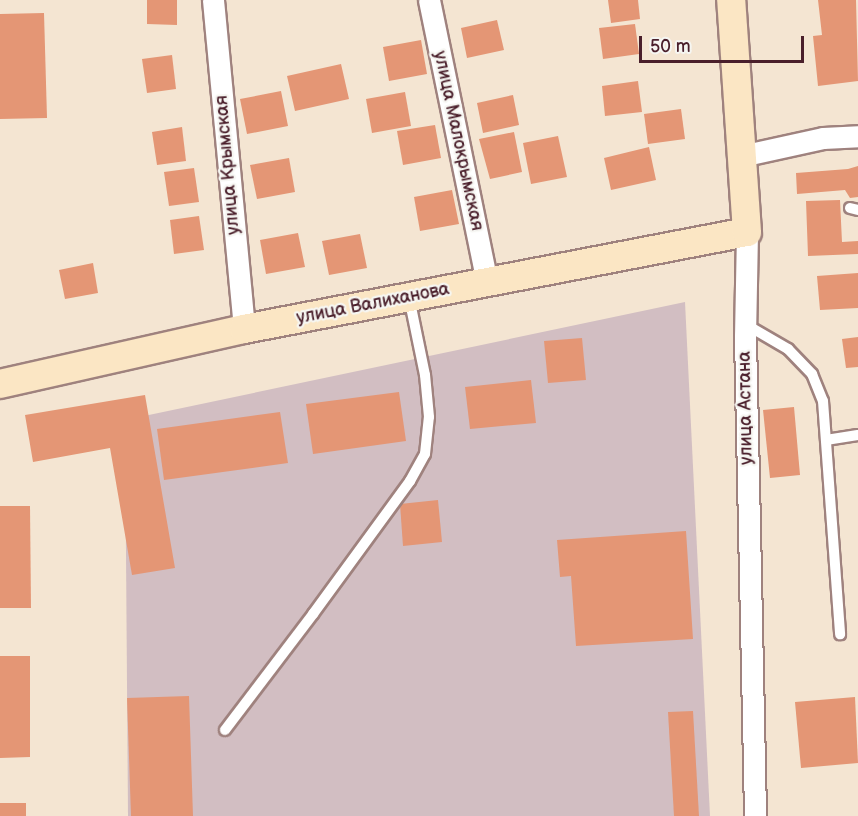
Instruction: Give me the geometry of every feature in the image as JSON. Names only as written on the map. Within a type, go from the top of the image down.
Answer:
[{"type":"main road","name":"улица Астана","points":[[731,0],[747,232]]},
{"type":"main road","name":"улица Валиханова","points":[[0,384],[244,329],[747,232]]},
{"type":"street","name":"улица Крымская","points":[[213,0],[244,329]]},
{"type":"street","name":"улица Малокрымская","points":[[429,0],[487,282]]},
{"type":"street","points":[[741,156],[823,138],[858,136]]},
{"type":"street","name":"улица Астана","points":[[747,232],[745,324],[755,816]]},
{"type":"lane","points":[[225,730],[410,481],[425,454],[429,417],[425,375],[409,297]]},
{"type":"lane","points":[[745,324],[788,349],[812,374],[823,401],[840,634]]},
{"type":"lane","points":[[826,440],[858,435]]},
{"type":"shaded area","points":[[685,302],[710,816],[128,816],[125,420]]},
{"type":"building","points":[[147,0],[177,0],[177,25],[147,24]]},
{"type":"building","points":[[608,0],[638,0],[640,19],[611,23]]},
{"type":"building","points":[[818,0],[856,0],[858,81],[818,86],[813,36],[822,35]]},
{"type":"building","points":[[44,13],[47,118],[0,119],[0,14]]},
{"type":"building","points":[[497,20],[504,50],[467,58],[461,28]]},
{"type":"building","points":[[635,24],[639,54],[603,59],[599,28]]},
{"type":"building","points":[[421,40],[427,74],[389,81],[383,47]]},
{"type":"building","points":[[172,55],[176,89],[147,93],[142,59]]},
{"type":"building","points":[[341,64],[349,99],[295,111],[287,76]]},
{"type":"building","points":[[638,81],[642,112],[605,116],[602,86]]},
{"type":"building","points":[[281,91],[288,126],[247,134],[240,99]]},
{"type":"building","points":[[405,92],[411,126],[372,133],[366,99]]},
{"type":"building","points":[[513,95],[519,125],[483,133],[477,103]]},
{"type":"building","points":[[681,109],[685,139],[648,144],[644,114]]},
{"type":"building","points":[[435,125],[441,158],[403,165],[397,131]]},
{"type":"building","points":[[182,127],[186,161],[157,165],[152,132]]},
{"type":"building","points":[[514,132],[522,172],[490,179],[479,139]]},
{"type":"building","points":[[558,136],[567,177],[531,184],[523,143]]},
{"type":"building","points":[[649,147],[656,180],[611,190],[604,158]]},
{"type":"building","points":[[289,158],[295,192],[257,199],[250,165]]},
{"type":"building","points":[[858,166],[858,197],[850,198],[845,190],[797,194],[796,173],[848,169]]},
{"type":"building","points":[[194,168],[199,202],[169,206],[164,172]]},
{"type":"building","points":[[452,190],[459,224],[420,231],[414,197]]},
{"type":"building","points":[[840,200],[842,242],[858,241],[858,254],[808,256],[806,201]]},
{"type":"building","points":[[199,216],[204,250],[174,254],[170,220]]},
{"type":"building","points":[[298,233],[305,267],[266,274],[260,240]]},
{"type":"building","points":[[360,234],[367,268],[329,275],[322,241]]},
{"type":"building","points":[[93,263],[98,293],[65,299],[59,270]]},
{"type":"building","points":[[858,273],[858,308],[820,310],[817,276]]},
{"type":"building","points":[[858,337],[858,367],[846,368],[842,339]]},
{"type":"building","points":[[582,338],[586,380],[548,383],[544,341]]},
{"type":"building","points":[[531,380],[536,423],[470,429],[465,387]]},
{"type":"building","points":[[399,392],[406,441],[313,454],[306,404]]},
{"type":"building","points":[[145,395],[175,568],[132,575],[110,448],[33,462],[25,415]]},
{"type":"building","points":[[794,407],[800,475],[770,478],[763,410]]},
{"type":"building","points":[[280,412],[288,463],[164,480],[157,429]]},
{"type":"building","points":[[438,500],[442,542],[403,546],[400,504]]},
{"type":"building","points":[[0,506],[30,506],[31,608],[0,608]]},
{"type":"building","points":[[686,531],[693,639],[576,646],[571,576],[560,577],[557,540]]},
{"type":"building","points":[[0,656],[30,656],[30,757],[0,758]]},
{"type":"building","points":[[189,696],[193,816],[131,816],[127,698]]},
{"type":"building","points":[[855,697],[858,763],[801,768],[795,702]]},
{"type":"building","points":[[693,711],[699,816],[674,816],[668,712]]},
{"type":"building","points":[[0,803],[26,803],[26,816],[0,816]]}]
